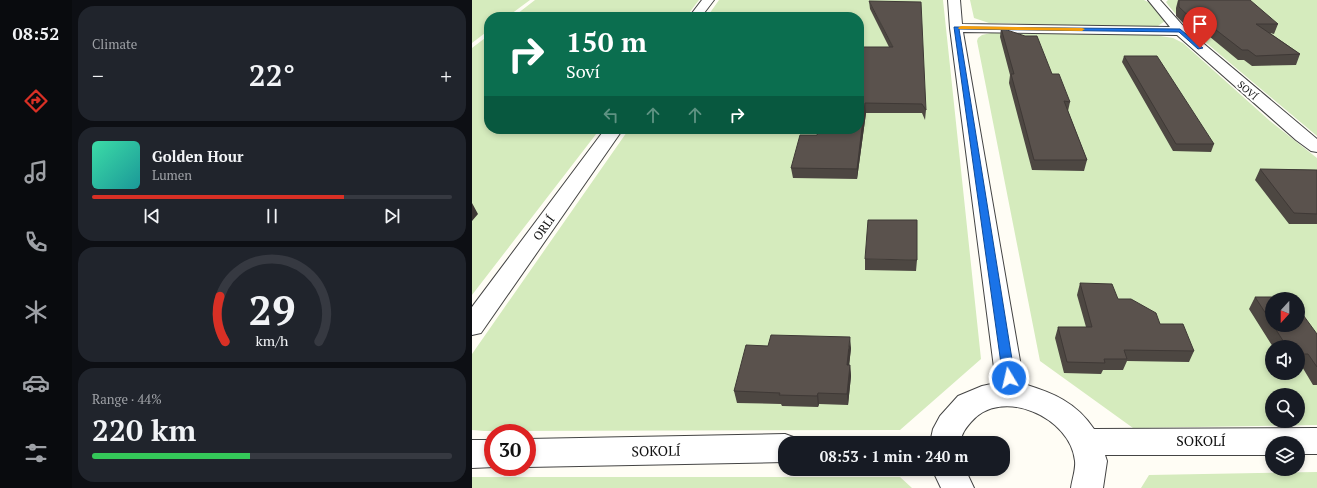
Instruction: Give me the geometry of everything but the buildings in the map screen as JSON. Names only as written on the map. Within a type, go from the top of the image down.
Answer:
[{"type":"street","points":[[699,12],[708,0]]},
{"type":"street","points":[[954,0],[956,28],[1011,393]]},
{"type":"street","name":"SOVÍ","points":[[1154,0],[1180,31],[1302,136],[1317,147]]},
{"type":"street","points":[[956,28],[1180,31]]},
{"type":"street","name":"ORLÍ","points":[[472,326],[610,134]]},
{"type":"street","points":[[947,436],[949,426],[959,412],[974,401],[992,394],[1011,393],[1034,397],[1055,407],[1073,422],[1086,442],[1092,464],[1087,488]]},
{"type":"street","name":"SOKOLÍ","points":[[1086,442],[1317,441]]},
{"type":"street","name":"SOKOLÍ","points":[[536,453],[778,448]]},
{"type":"street","points":[[472,454],[484,454]]},
{"type":"street","points":[[952,476],[958,488]]},
{"type":"green space","points":[[472,0],[530,0],[514,12],[484,12],[484,34],[472,43]]},
{"type":"green space","points":[[535,0],[699,0],[690,12],[519,12]]},
{"type":"green space","points":[[719,0],[943,0],[981,359],[900,430],[536,431],[536,424],[484,424],[484,431],[472,430],[472,354],[626,134],[864,134],[864,12],[711,12]]},
{"type":"green space","points":[[970,0],[1144,0],[1152,4],[1165,21],[1158,26],[1148,27],[989,23],[974,18]]},
{"type":"green space","points":[[1168,0],[1317,0],[1317,136],[1185,25],[1168,5],[1166,2]]},
{"type":"green space","points":[[995,32],[1154,35],[1173,38],[1183,43],[1270,121],[1317,158],[1317,425],[1305,425],[1305,388],[1265,388],[1265,426],[1133,428],[1040,361],[977,41],[982,35]]},
{"type":"green space","points":[[484,39],[484,134],[596,134],[472,295],[472,48]]},
{"type":"green space","points":[[1305,472],[1317,472],[1317,488],[1141,488],[1149,475],[1265,473],[1265,476],[1305,476]]},
{"type":"green space","points":[[472,477],[900,477],[912,488],[472,488]]},
{"type":"slow traffic","points":[[961,28],[1082,29]]},
{"type":"route","points":[[1009,378],[956,28],[1180,31],[1200,48]]}]
